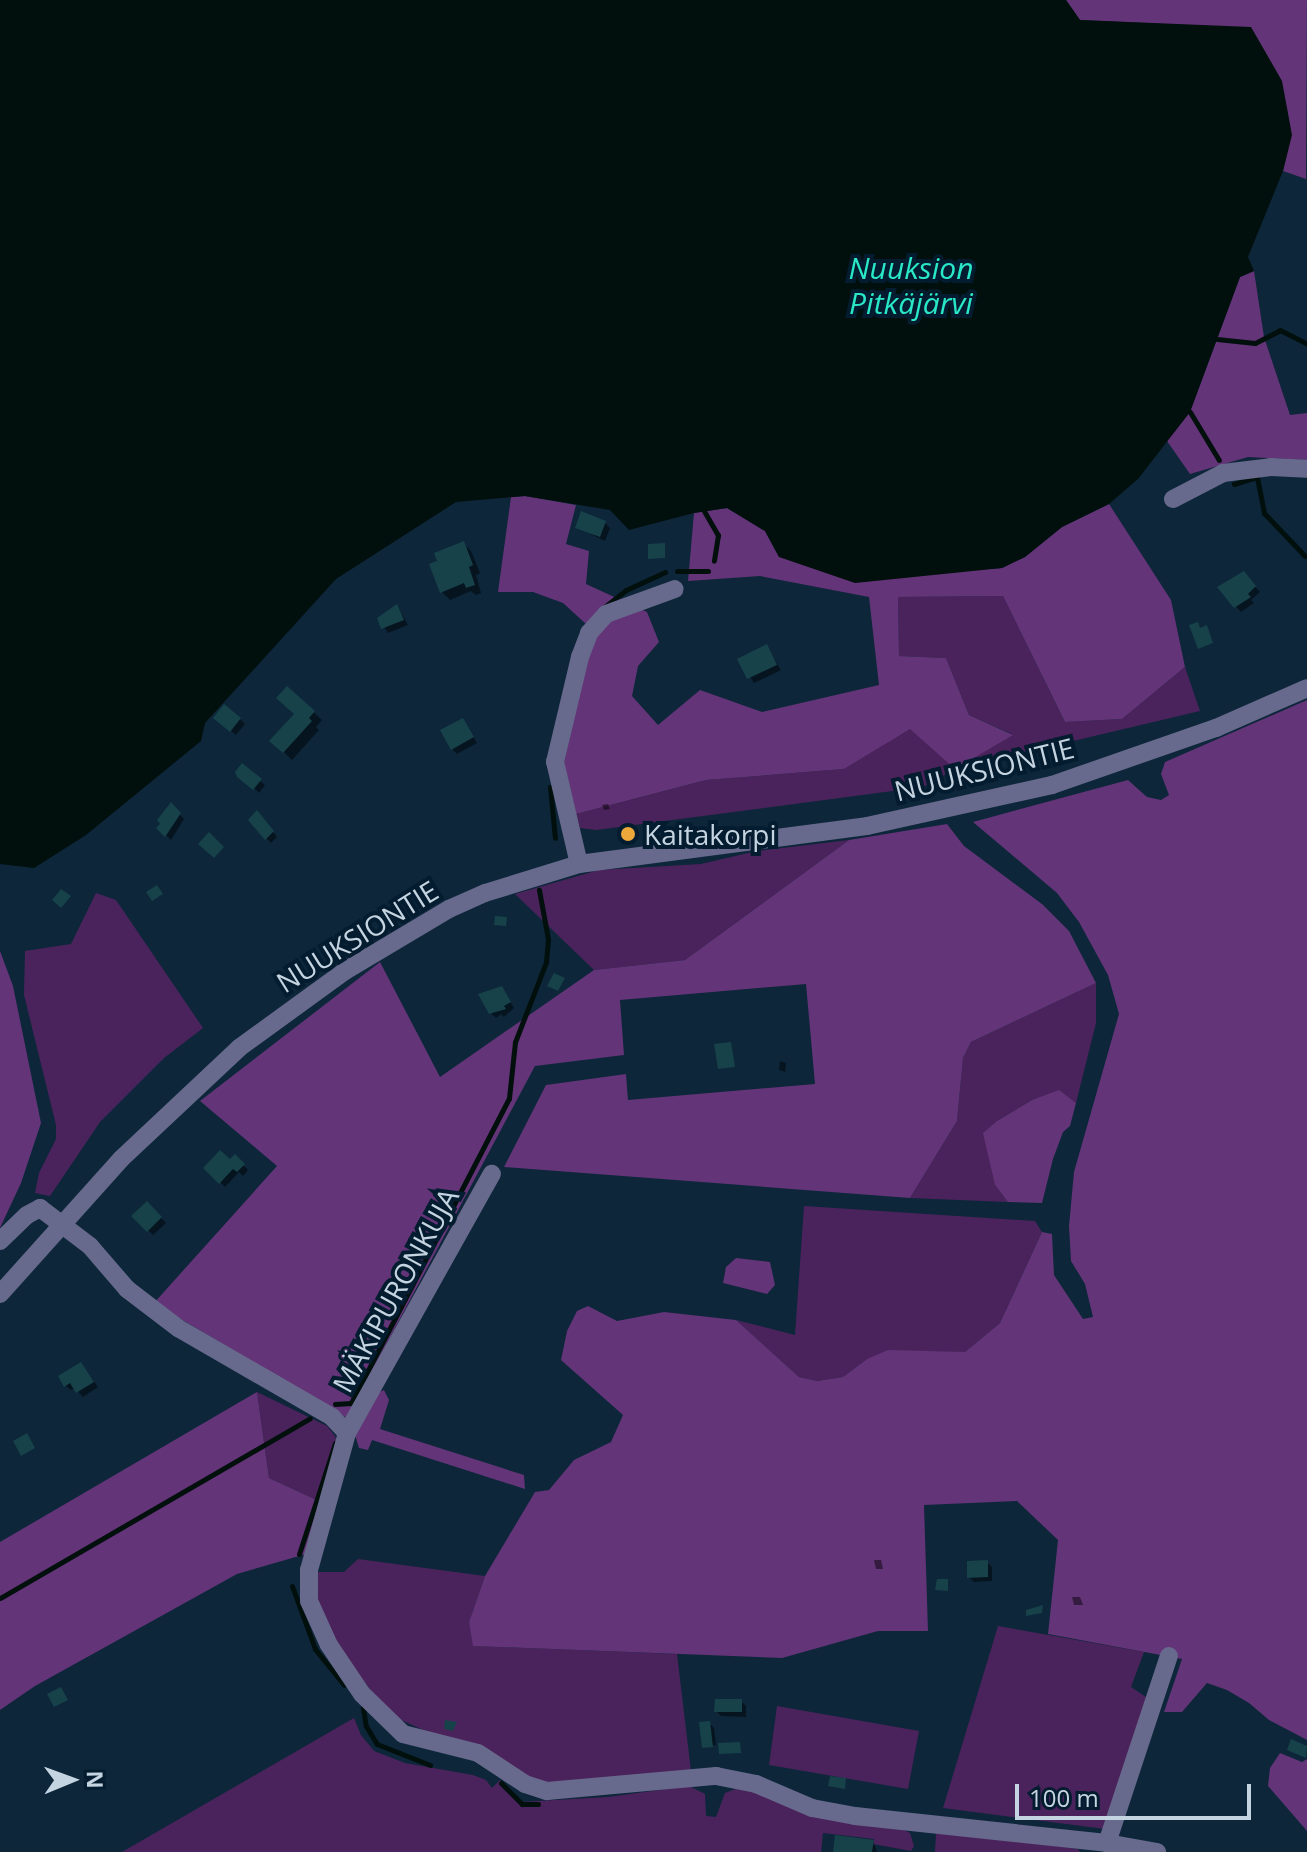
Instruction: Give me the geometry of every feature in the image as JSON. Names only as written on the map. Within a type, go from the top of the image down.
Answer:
[{"type":"street","points":[[1173,499],[1223,473],[1271,467],[1307,469]]},
{"type":"street","points":[[579,864],[555,762],[580,657],[589,633],[606,614],[675,589]]},
{"type":"street","name":"NUUKSIONTIE","points":[[0,1294],[121,1159],[239,1048],[345,971],[449,909],[485,893],[579,864],[867,826],[1037,789],[1216,728],[1307,688]]},
{"type":"street","name":"MÄKIPURONKUJA","points":[[492,1174],[347,1433],[309,1570],[309,1601],[322,1633],[362,1694],[403,1734],[478,1753],[525,1784],[547,1791],[716,1776],[756,1784],[812,1808],[855,1816],[1107,1843],[1157,1852]]},
{"type":"street","points":[[0,1241],[27,1215],[40,1208],[90,1246],[127,1289],[178,1328],[332,1417],[347,1433]]},
{"type":"street","points":[[1107,1843],[1169,1656]]},
{"type":"shaded area","points":[[1066,0],[1307,0],[1306,179],[1283,171],[1291,135],[1251,28],[1080,20]]},
{"type":"shaded area","points":[[1254,271],[1264,337],[1290,415],[1307,413],[1307,460],[1248,457],[1190,474],[1167,441],[1190,412],[1240,277]]},
{"type":"shaded area","points":[[525,496],[576,505],[566,544],[589,551],[586,584],[647,612],[659,642],[638,666],[632,696],[658,725],[700,690],[762,712],[879,685],[869,597],[760,576],[688,581],[694,513],[727,508],[765,531],[779,557],[962,571],[1002,568],[1025,557],[1062,527],[1109,504],[1171,600],[1185,667],[1122,719],[1065,722],[1003,596],[898,597],[899,656],[946,658],[969,715],[1013,735],[955,769],[910,729],[844,769],[706,780],[576,814],[564,763],[587,660],[597,634],[563,603],[533,592],[498,592],[511,497]]},
{"type":"shaded area","points":[[1003,596],[1065,722],[1122,719],[1185,667],[1200,711],[955,769],[923,787],[596,830],[580,828],[576,814],[706,780],[844,769],[910,728],[1012,734],[969,715],[946,658],[899,656],[898,597]]},
{"type":"shaded area","points":[[1307,700],[1307,1740],[1269,1720],[1227,1690],[1207,1683],[1182,1712],[1164,1712],[1182,1659],[1048,1634],[1058,1540],[1017,1501],[924,1505],[928,1631],[878,1631],[782,1658],[473,1646],[469,1622],[485,1576],[535,1492],[549,1490],[574,1460],[611,1442],[623,1415],[561,1360],[567,1331],[577,1311],[588,1306],[617,1321],[664,1312],[736,1320],[799,1377],[817,1381],[843,1377],[867,1359],[888,1350],[965,1352],[1000,1323],[1042,1232],[1052,1234],[1054,1275],[1083,1319],[1093,1317],[1085,1284],[1071,1261],[1069,1226],[1074,1172],[1119,1014],[1108,975],[1079,922],[1057,893],[973,822],[1128,780],[1147,797],[1161,800],[1169,795],[1161,774],[1165,762]]},
{"type":"shaded area","points":[[947,824],[964,846],[1042,904],[1069,931],[1096,983],[971,1042],[963,1058],[957,1121],[910,1198],[504,1167],[546,1085],[626,1074],[628,1100],[815,1084],[806,984],[620,1000],[624,1055],[535,1066],[347,1418],[154,1303],[277,1166],[200,1101],[380,962],[440,1077],[594,970],[685,960],[849,840]]},
{"type":"shaded area","points":[[849,840],[685,960],[594,970],[515,894],[599,870],[701,864],[757,851]]},
{"type":"shaded area","points":[[96,893],[116,900],[203,1028],[164,1058],[100,1122],[50,1196],[35,1193],[39,1173],[56,1139],[56,1125],[24,995],[25,951],[71,944]]},
{"type":"shaded area","points":[[0,951],[13,986],[41,1123],[21,1183],[0,1228]]},
{"type":"shaded area","points":[[1096,983],[1096,1023],[1076,1103],[1059,1091],[1032,1100],[997,1121],[995,1185],[1008,1202],[910,1198],[957,1121],[963,1058],[971,1042]]},
{"type":"shaded area","points":[[1059,1090],[1076,1103],[1070,1126],[1063,1132],[1053,1159],[1042,1203],[1008,1202],[995,1185],[983,1133],[1032,1100]]},
{"type":"shaded area","points":[[804,1206],[1035,1221],[1042,1232],[1000,1323],[965,1352],[867,1359],[843,1377],[817,1381],[799,1377],[736,1320],[795,1335]]},
{"type":"shaded area","points":[[736,1258],[770,1262],[775,1285],[767,1294],[723,1283],[726,1267]]},
{"type":"shaded area","points":[[384,1390],[389,1400],[380,1429],[524,1475],[525,1489],[372,1440],[368,1450],[359,1448],[355,1435],[373,1395]]},
{"type":"shaded area","points":[[257,1392],[327,1426],[335,1436],[338,1446],[321,1502],[269,1478]]},
{"type":"shaded area","points":[[257,1392],[269,1478],[321,1502],[306,1554],[237,1574],[35,1686],[0,1710],[0,1542]]},
{"type":"shaded area","points":[[358,1559],[485,1576],[469,1622],[474,1646],[677,1654],[691,1771],[541,1783],[390,1715],[339,1649],[323,1622],[315,1589],[318,1572],[344,1572]]},
{"type":"shaded area","points":[[998,1626],[1144,1652],[1131,1687],[1146,1697],[1105,1829],[943,1808]]},
{"type":"shaded area","points":[[777,1706],[919,1731],[908,1789],[769,1765]]},
{"type":"shaded area","points":[[354,1718],[361,1735],[374,1751],[405,1763],[473,1775],[486,1780],[492,1788],[500,1780],[520,1802],[608,1797],[689,1786],[705,1794],[706,1816],[716,1817],[725,1793],[738,1788],[904,1830],[910,1833],[914,1846],[911,1851],[873,1844],[874,1839],[823,1833],[821,1852],[122,1852]]},
{"type":"shaded area","points":[[1280,1753],[1302,1762],[1307,1759],[1307,1831],[1268,1786],[1270,1768]]},
{"type":"shaded area","points":[[944,1830],[1078,1849],[1080,1852],[935,1852],[936,1834]]},
{"type":"water","name":"Nuuksion Pitkäjärvi","points":[[0,0],[1066,0],[1080,20],[1251,27],[1282,81],[1292,135],[1283,171],[1248,257],[1254,271],[1240,277],[1190,412],[1138,479],[1109,504],[1062,527],[1025,557],[1002,568],[855,583],[779,557],[765,531],[727,508],[629,530],[610,510],[525,496],[456,502],[336,579],[205,723],[201,741],[86,835],[34,868],[0,864]]},
{"type":"building","points":[[581,511],[606,521],[600,537],[575,528]]},
{"type":"building","points":[[464,541],[473,565],[469,567],[475,585],[466,588],[464,583],[440,593],[429,564],[437,561],[434,553]]},
{"type":"building","points":[[665,543],[665,558],[648,559],[648,544]]},
{"type":"building","points":[[1244,571],[1256,586],[1248,594],[1251,597],[1234,608],[1217,587]]},
{"type":"building","points":[[397,604],[404,620],[381,629],[377,618]]},
{"type":"building","points":[[1198,622],[1200,628],[1207,625],[1213,643],[1198,649],[1189,625]]},
{"type":"building","points":[[767,644],[777,665],[747,679],[737,659]]},
{"type":"building","points":[[287,686],[315,711],[309,718],[312,721],[283,753],[269,741],[294,714],[276,698]]},
{"type":"building","points":[[224,704],[241,718],[230,732],[213,718]]},
{"type":"building","points":[[463,718],[474,737],[451,750],[440,730]]},
{"type":"building","points":[[242,763],[262,779],[253,790],[237,777],[235,772]]},
{"type":"building","points":[[171,802],[181,813],[165,837],[156,828],[160,824],[157,820]]},
{"type":"building","points":[[257,810],[274,831],[265,840],[248,820]]},
{"type":"building","points":[[209,832],[224,847],[214,858],[198,844]]},
{"type":"building","points":[[157,885],[163,894],[152,901],[146,892]]},
{"type":"building","points":[[61,889],[71,896],[61,908],[52,900]]},
{"type":"building","points":[[495,916],[507,917],[506,926],[494,925]]},
{"type":"building","points":[[554,973],[565,978],[558,991],[547,986]]},
{"type":"building","points":[[502,986],[511,1002],[504,1006],[506,1009],[489,1014],[478,994]]},
{"type":"building","points":[[731,1042],[735,1067],[718,1069],[714,1044]]},
{"type":"building","points":[[220,1150],[230,1159],[235,1154],[245,1164],[237,1172],[233,1169],[219,1184],[203,1168]]},
{"type":"building","points":[[147,1201],[162,1217],[147,1232],[131,1216]]},
{"type":"building","points":[[81,1362],[94,1382],[76,1393],[70,1383],[64,1387],[58,1376]]},
{"type":"building","points":[[27,1433],[35,1448],[21,1456],[13,1441]]},
{"type":"building","points":[[988,1560],[988,1577],[967,1578],[967,1561]]},
{"type":"building","points":[[937,1579],[948,1579],[948,1591],[935,1590]]},
{"type":"building","points":[[1043,1605],[1042,1613],[1026,1616],[1026,1610]]},
{"type":"building","points":[[61,1687],[68,1700],[54,1707],[47,1694]]},
{"type":"building","points":[[715,1699],[742,1699],[742,1712],[714,1712]]},
{"type":"building","points":[[445,1720],[457,1722],[453,1731],[444,1729]]},
{"type":"building","points":[[710,1721],[713,1747],[702,1748],[699,1722]]},
{"type":"building","points":[[1291,1739],[1307,1746],[1306,1758],[1287,1750]]},
{"type":"building","points":[[740,1742],[741,1753],[719,1754],[718,1743]]},
{"type":"building","points":[[830,1776],[846,1778],[845,1789],[828,1786]]},
{"type":"building","points":[[835,1835],[874,1840],[872,1852],[833,1852]]},
{"type":"waterway","points":[[1217,339],[1255,343],[1280,330],[1307,344]]},
{"type":"waterway","points":[[1190,412],[1219,460]]},
{"type":"waterway","points":[[1234,484],[1257,477],[1264,513],[1305,556]]},
{"type":"waterway","points":[[704,511],[718,535],[714,561]]},
{"type":"waterway","points":[[677,571],[708,571]]},
{"type":"waterway","points":[[603,608],[626,590],[665,572]]},
{"type":"waterway","points":[[550,787],[555,838]]},
{"type":"waterway","points":[[335,1404],[351,1403],[509,1098],[515,1042],[546,962],[548,939],[539,890]]},
{"type":"waterway","points":[[0,1598],[310,1418]]},
{"type":"waterway","points":[[299,1554],[335,1443]]},
{"type":"waterway","points":[[292,1586],[315,1649],[344,1685]]},
{"type":"waterway","points":[[363,1708],[366,1726],[377,1744],[430,1765]]},
{"type":"waterway","points":[[501,1783],[522,1804],[538,1804]]},
{"type":"place","name":"Kaitakorpi","points":[[628,834]]}]
